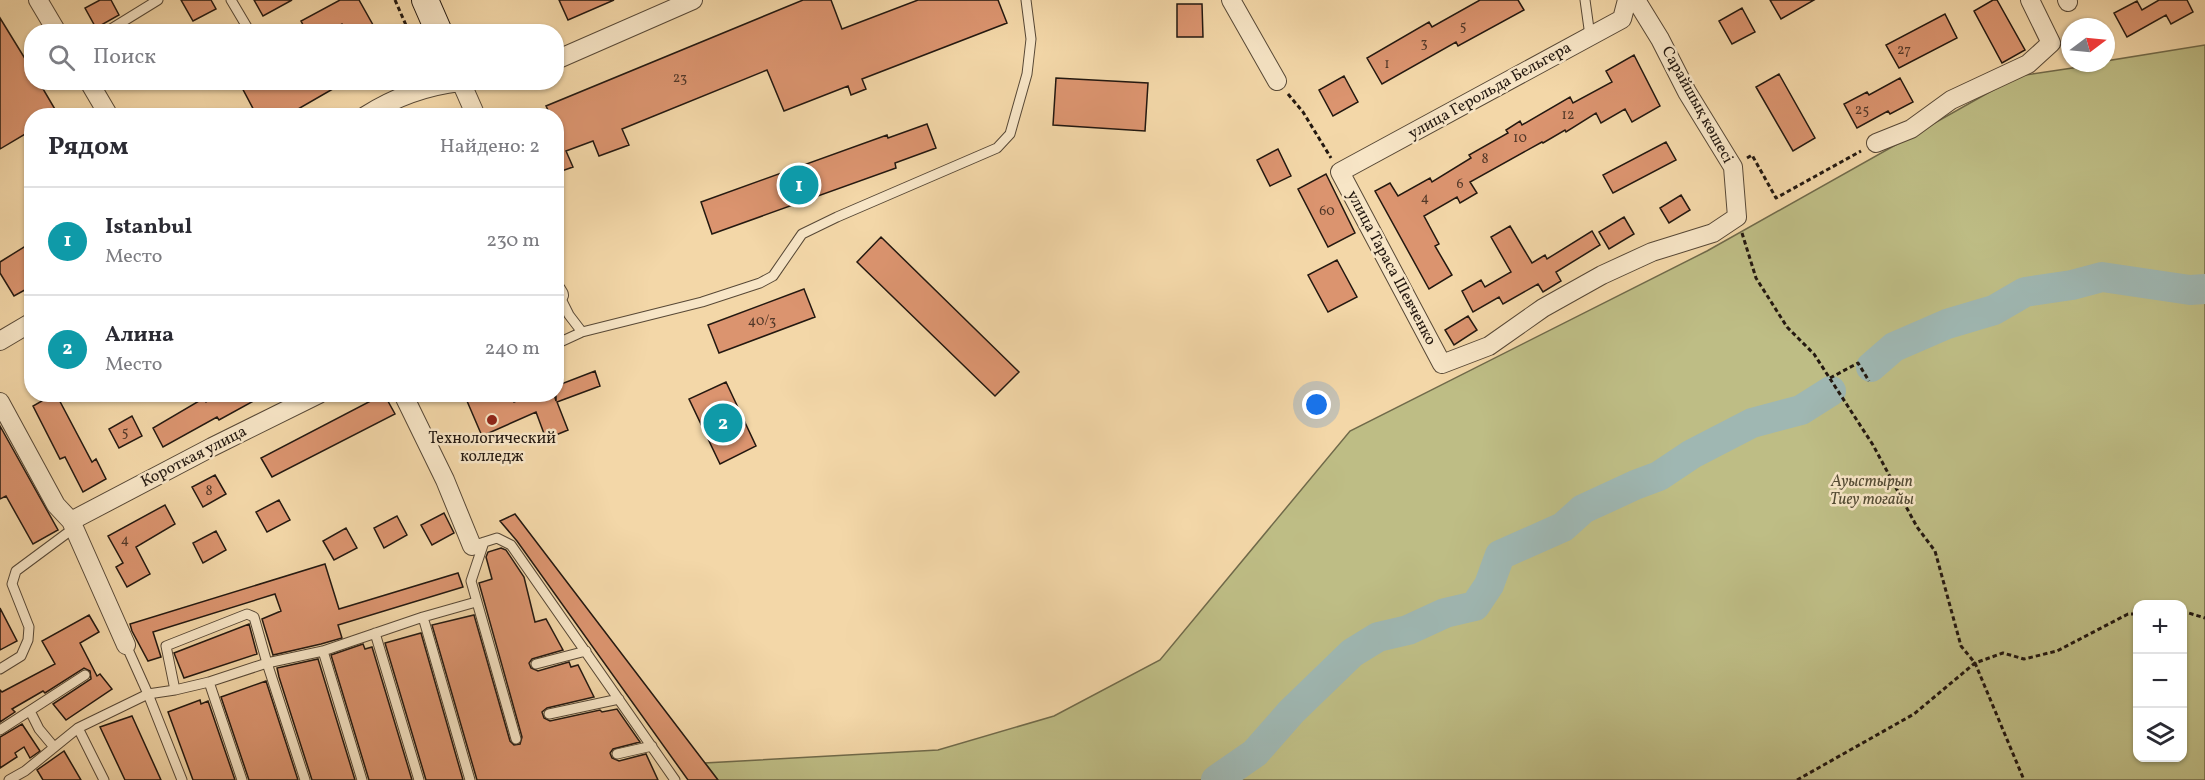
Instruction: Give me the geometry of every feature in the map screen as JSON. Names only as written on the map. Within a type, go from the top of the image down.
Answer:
[{"type":"street","points":[[38,0],[52,24]]},
{"type":"street","points":[[425,0],[436,24]]},
{"type":"street","points":[[564,56],[693,0]]},
{"type":"street","points":[[1231,0],[1277,81]]},
{"type":"street","name":"улица Герольда Бельгера","points":[[1340,172],[1622,19],[1627,0]]},
{"type":"street","name":"Сарайшық көшесі","points":[[1636,0],[1660,39],[1687,92],[1733,167],[1737,217]]},
{"type":"street","points":[[1876,143],[1911,129],[1951,100],[2028,64],[2050,43],[2030,0]]},
{"type":"street","points":[[94,90],[104,108]]},
{"type":"street","points":[[378,108],[392,99],[421,90]]},
{"type":"street","points":[[464,90],[472,108]]},
{"type":"street","name":"улица Тараса Шевченко","points":[[1340,172],[1442,364],[1489,346],[1543,308],[1602,275],[1652,252],[1713,233],[1737,217]]},
{"type":"street","points":[[0,341],[24,327]]},
{"type":"street","points":[[0,402],[56,505],[72,525],[126,645]]},
{"type":"street","name":"Короткая улица","points":[[72,525],[181,463],[303,402]]},
{"type":"street","points":[[407,402],[478,544]]},
{"type":"lane","points":[[119,24],[158,0]]},
{"type":"lane","points":[[231,0],[245,24]]},
{"type":"lane","points":[[564,340],[582,332],[702,302],[760,283],[773,276],[802,234],[997,148],[1010,134],[1027,74],[1031,39],[1026,0]]},
{"type":"lane","points":[[1585,0],[1590,36]]},
{"type":"lane","points":[[564,306],[582,332]]},
{"type":"lane","points":[[0,669],[21,656],[28,640],[29,627],[12,584],[16,571],[72,525]]},
{"type":"lane","points":[[516,739],[471,581],[478,544],[497,538],[511,545],[675,780]]},
{"type":"lane","points":[[9,780],[25,771],[78,728],[148,694],[209,682],[267,663],[323,651],[423,617],[477,602]]},
{"type":"lane","points":[[175,690],[166,646],[247,614],[254,617],[305,780]]},
{"type":"lane","points":[[423,617],[470,780]]},
{"type":"lane","points":[[375,633],[419,780]]},
{"type":"lane","points":[[126,645],[182,780]]},
{"type":"lane","points":[[323,651],[362,780]]},
{"type":"lane","points":[[536,664],[586,651]]},
{"type":"lane","points":[[0,730],[86,675]]},
{"type":"lane","points":[[209,682],[242,780]]},
{"type":"lane","points":[[549,714],[619,699]]},
{"type":"lane","points":[[30,711],[39,729],[54,747]]},
{"type":"lane","points":[[78,728],[104,780]]},
{"type":"lane","points":[[617,754],[651,746]]},
{"type":"lane","points":[[25,771],[30,780]]},
{"type":"path","points":[[395,0],[406,24]]},
{"type":"path","points":[[1277,81],[1303,112],[1340,172]]},
{"type":"path","points":[[1733,167],[1752,155],[1776,198],[1876,143]]},
{"type":"path","points":[[1737,217],[1756,278],[1787,327],[1814,354],[1830,378],[1872,445],[1917,527],[1935,551],[1960,646],[1976,663],[2024,780]]},
{"type":"path","points":[[1830,378],[1858,363],[1869,381]]},
{"type":"path","points":[[2187,613],[2205,618]]},
{"type":"path","points":[[1797,780],[1914,714],[1976,663],[2003,653],[2024,659],[2057,651],[2128,614],[2133,614]]},
{"type":"green space","name":"Ауыстырып Тиеу тоғайы","points":[[2205,45],[2205,780],[718,780],[705,763],[938,750],[1054,716],[1160,660],[1350,431],[1707,251],[2018,76],[2061,70],[2061,72],[2115,72],[2115,60]]},
{"type":"building","points":[[100,0],[111,0],[119,15],[103,24],[94,24],[85,8]]},
{"type":"building","points":[[181,0],[211,0],[216,9],[193,21]]},
{"type":"building","points":[[254,0],[292,0],[263,16]]},
{"type":"building","points":[[340,0],[359,0],[372,24],[303,24],[301,21]]},
{"type":"building","points":[[559,0],[614,0],[568,20]]},
{"type":"building","points":[[803,0],[831,0],[842,29],[918,0],[998,0],[1007,23],[862,79],[866,89],[851,95],[848,86],[784,111],[767,70],[622,129],[629,145],[599,156],[593,141],[566,151],[573,167],[564,170],[564,108],[547,108],[546,106]]},
{"type":"building","points":[[1480,0],[1518,0],[1524,10],[1458,46],[1456,42],[1382,84],[1367,58],[1429,22],[1432,27]]},
{"type":"building","points":[[1770,0],[1814,0],[1781,19]]},
{"type":"building","points":[[1997,0],[2025,50],[2002,63],[1974,11]]},
{"type":"building","points":[[2159,0],[2187,0],[2193,12],[2171,24],[2166,15],[2127,37],[2114,13],[2137,1],[2142,10]]},
{"type":"building","points":[[1177,4],[1202,4],[1203,37],[1177,37]]},
{"type":"building","points":[[1742,8],[1755,32],[1732,44],[1719,21]]},
{"type":"building","points":[[1945,14],[1957,38],[1899,68],[1886,45]]},
{"type":"building","points":[[0,18],[24,57],[24,90],[44,90],[54,108],[24,108],[24,135],[0,149]]},
{"type":"building","points":[[1634,55],[1660,106],[1632,122],[1625,109],[1601,123],[1596,113],[1566,132],[1565,130],[1470,182],[1477,193],[1460,203],[1457,197],[1424,216],[1439,244],[1435,246],[1452,275],[1429,289],[1375,191],[1390,183],[1398,196],[1430,178],[1432,182],[1471,158],[1469,155],[1508,133],[1506,130],[1520,121],[1522,125],[1570,97],[1573,103],[1612,82],[1606,71]]},
{"type":"building","points":[[1779,74],[1815,138],[1793,151],[1756,87]]},
{"type":"building","points":[[1344,76],[1358,102],[1333,116],[1319,90]]},
{"type":"building","points":[[1056,78],[1148,83],[1145,131],[1053,125]]},
{"type":"building","points":[[1900,78],[1913,102],[1890,114],[1888,111],[1857,128],[1844,104],[1867,92],[1869,95]]},
{"type":"building","points":[[243,90],[331,90],[300,108],[253,108]]},
{"type":"building","points":[[927,124],[936,148],[895,163],[896,168],[712,234],[701,202],[887,135],[888,138]]},
{"type":"building","points":[[1666,142],[1676,160],[1613,193],[1603,175]]},
{"type":"building","points":[[1278,149],[1291,176],[1270,186],[1257,160]]},
{"type":"building","points":[[1326,174],[1355,233],[1328,247],[1298,189]]},
{"type":"building","points":[[1681,195],[1690,210],[1669,223],[1660,208]]},
{"type":"building","points":[[1624,217],[1634,234],[1609,249],[1599,232]]},
{"type":"building","points":[[1510,226],[1532,263],[1545,255],[1547,259],[1592,231],[1600,245],[1556,272],[1561,281],[1543,292],[1538,284],[1503,304],[1499,297],[1473,312],[1462,291],[1481,280],[1485,287],[1511,272],[1491,237]]},
{"type":"building","points":[[881,237],[1019,372],[995,396],[857,262]]},
{"type":"building","points":[[24,247],[24,290],[14,296],[0,273],[0,262]]},
{"type":"building","points":[[1337,260],[1357,297],[1328,312],[1308,275]]},
{"type":"building","points":[[804,289],[815,317],[719,353],[708,325]]},
{"type":"building","points":[[1468,316],[1477,330],[1454,345],[1445,330]]},
{"type":"building","points":[[595,371],[600,386],[564,399],[564,383]]},
{"type":"building","points":[[726,382],[756,446],[720,464],[689,399]]},
{"type":"building","points":[[40,402],[60,402],[92,462],[96,459],[106,479],[83,492],[65,457],[60,459],[33,406]]},
{"type":"building","points":[[197,402],[252,402],[219,420],[217,417],[163,447],[153,428]]},
{"type":"building","points":[[369,402],[388,402],[395,414],[272,477],[261,458]]},
{"type":"building","points":[[467,402],[557,402],[568,430],[546,439],[536,412],[482,436]]},
{"type":"building","points":[[132,416],[142,436],[119,448],[109,429]]},
{"type":"building","points":[[0,426],[58,530],[33,544],[6,496],[0,499]]},
{"type":"building","points":[[215,475],[226,494],[203,507],[192,487]]},
{"type":"building","points":[[279,500],[290,520],[267,532],[256,512]]},
{"type":"building","points":[[165,505],[175,524],[136,547],[150,574],[127,587],[116,567],[123,563],[108,536]]},
{"type":"building","points":[[444,513],[454,533],[432,545],[421,525]]},
{"type":"building","points":[[515,514],[718,780],[688,780],[517,541],[500,521]]},
{"type":"building","points":[[397,516],[407,535],[384,548],[374,528]]},
{"type":"building","points":[[346,528],[357,548],[334,560],[323,541]]},
{"type":"building","points":[[216,531],[226,550],[203,563],[193,543]]},
{"type":"building","points":[[501,548],[506,550],[524,577],[535,622],[546,619],[563,650],[532,659],[529,663],[531,668],[538,671],[569,662],[571,667],[578,665],[594,697],[547,708],[542,712],[544,718],[550,721],[600,710],[602,712],[617,709],[640,742],[613,749],[610,753],[612,758],[619,761],[646,754],[658,780],[477,780],[432,625],[474,615],[510,741],[514,745],[520,744],[522,737],[479,583],[492,579],[486,557],[488,552]]},
{"type":"building","points":[[325,564],[339,609],[458,573],[463,587],[338,625],[342,638],[273,655],[262,619],[281,611],[275,594],[153,632],[161,657],[148,661],[132,631],[130,624]]},
{"type":"building","points":[[0,608],[17,641],[0,650]]},
{"type":"building","points":[[89,615],[99,632],[80,643],[97,676],[100,674],[112,689],[66,720],[53,704],[91,679],[90,671],[84,668],[45,693],[43,691],[12,709],[15,712],[0,722],[0,690],[2,692],[55,664],[42,641]]},
{"type":"building","points":[[249,624],[257,654],[184,678],[174,653]]},
{"type":"building","points":[[421,633],[463,780],[426,780],[385,643]]},
{"type":"building","points":[[363,644],[365,649],[372,647],[412,780],[369,780],[331,655]]},
{"type":"building","points":[[318,659],[355,780],[312,780],[279,677],[277,668]]},
{"type":"building","points":[[266,681],[298,780],[249,780],[221,697]]},
{"type":"building","points":[[200,700],[201,704],[208,701],[235,780],[193,780],[168,712]]},
{"type":"building","points":[[132,716],[161,780],[125,780],[100,727]]},
{"type":"building","points":[[22,724],[40,751],[30,758],[24,747],[15,753],[17,757],[0,768],[0,737]]},
{"type":"building","points":[[64,751],[81,780],[43,780],[37,770]]},
{"type":"waterway","points":[[1871,367],[1894,347],[1947,324],[1994,310],[2025,292],[2072,285],[2102,277],[2190,290],[2205,289]]},
{"type":"waterway","points":[[1216,780],[1255,753],[1291,712],[1352,653],[1378,637],[1408,630],[1445,613],[1475,606],[1489,585],[1500,555],[1563,527],[1583,509],[1659,476],[1692,454],[1752,423],[1801,410],[1831,391]]},
{"type":"place","name":"Istanbul","points":[[799,185]]},
{"type":"place","name":"Технологический колледж","points":[[492,420]]},
{"type":"place","name":"Алина","points":[[723,423]]}]
